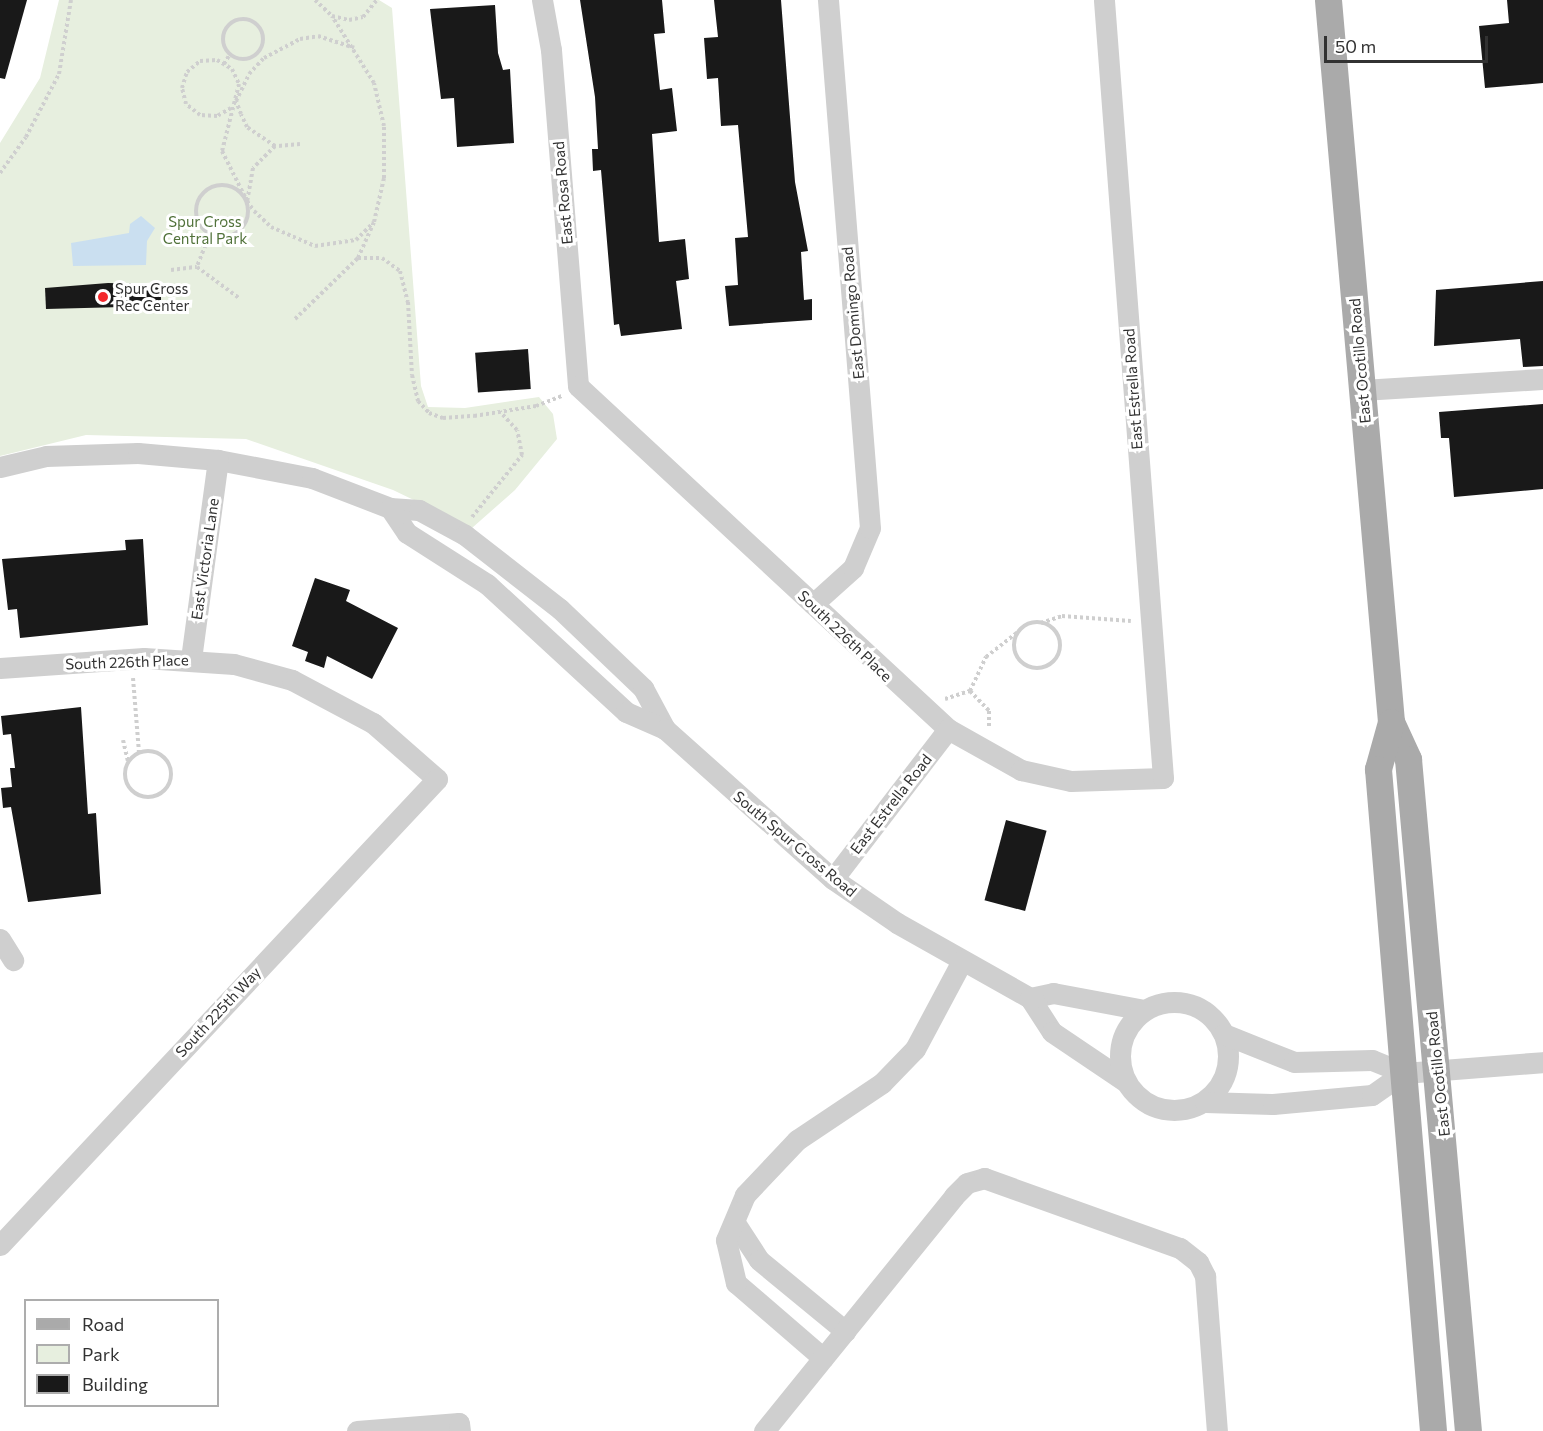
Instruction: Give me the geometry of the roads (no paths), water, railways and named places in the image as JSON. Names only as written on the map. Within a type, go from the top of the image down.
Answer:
[{"type":"main road","name":"East Ocotillo Road","points":[[1328,0],[1391,722],[1408,759],[1440,1070],[1468,1431]]},
{"type":"main road","name":"East Ocotillo Road","points":[[1391,722],[1378,769],[1433,1431]]},
{"type":"street","name":"East Rosa Road","points":[[542,0],[551,50],[578,386]]},
{"type":"street","name":"East Domingo Road","points":[[813,604],[853,568],[870,528],[828,0]]},
{"type":"street","name":"East Estrella Road","points":[[1104,0],[1163,778]]},
{"type":"street","points":[[1362,390],[1543,379]]},
{"type":"street","name":"South 226th Place","points":[[578,386],[929,714],[948,729],[1021,770],[1071,782],[1163,778]]},
{"type":"street","name":"South Spur Cross Road","points":[[0,467],[46,456],[138,453],[218,460],[312,478],[390,508],[419,510],[460,532],[560,609],[635,680],[665,729],[833,879],[962,961],[1030,998],[1052,1032],[1126,1082],[1135,1095],[1161,1110],[1176,1111],[1205,1102],[1273,1104],[1372,1095],[1404,1073]]},
{"type":"street","name":"East Victoria Lane","points":[[191,659],[218,460]]},
{"type":"street","name":"South Spur Cross Road","points":[[390,508],[407,533],[487,584],[626,712],[665,729]]},
{"type":"street","name":"South 226th Place","points":[[0,668],[131,659],[191,659],[292,680],[373,723],[437,778]]},
{"type":"street","name":"East Estrella Road","points":[[833,879],[948,729]]},
{"type":"street","name":"South 225th Way","points":[[0,1245],[437,778]]},
{"type":"street","points":[[0,939],[13,960]]},
{"type":"street","points":[[822,1358],[736,1283],[725,1251],[735,1222],[745,1195],[796,1140],[882,1083],[915,1049],[962,961]]},
{"type":"street","points":[[1030,998],[1053,993],[1144,1010],[1166,1002],[1190,1004],[1216,1021],[1224,1034],[1227,1072],[1205,1102]]},
{"type":"street","points":[[1126,1082],[1119,1051],[1124,1035],[1144,1010]]},
{"type":"street","points":[[1224,1034],[1294,1062],[1371,1060],[1404,1073],[1543,1062]]},
{"type":"street","points":[[764,1431],[967,1183],[990,1179],[1180,1248],[1198,1262],[1205,1276],[1217,1431]]},
{"type":"street","points":[[735,1222],[759,1260],[845,1331]]},
{"type":"street","points":[[357,1431],[460,1427]]},
{"type":"water","points":[[141,216],[155,228],[147,241],[146,265],[73,266],[71,243],[129,233],[130,224]]},
{"type":"place","name":"Spur Cross Rec Center","points":[[103,297]]},
{"type":"park label","name":"Spur Cross Central Park","points":[[205,230]]}]
